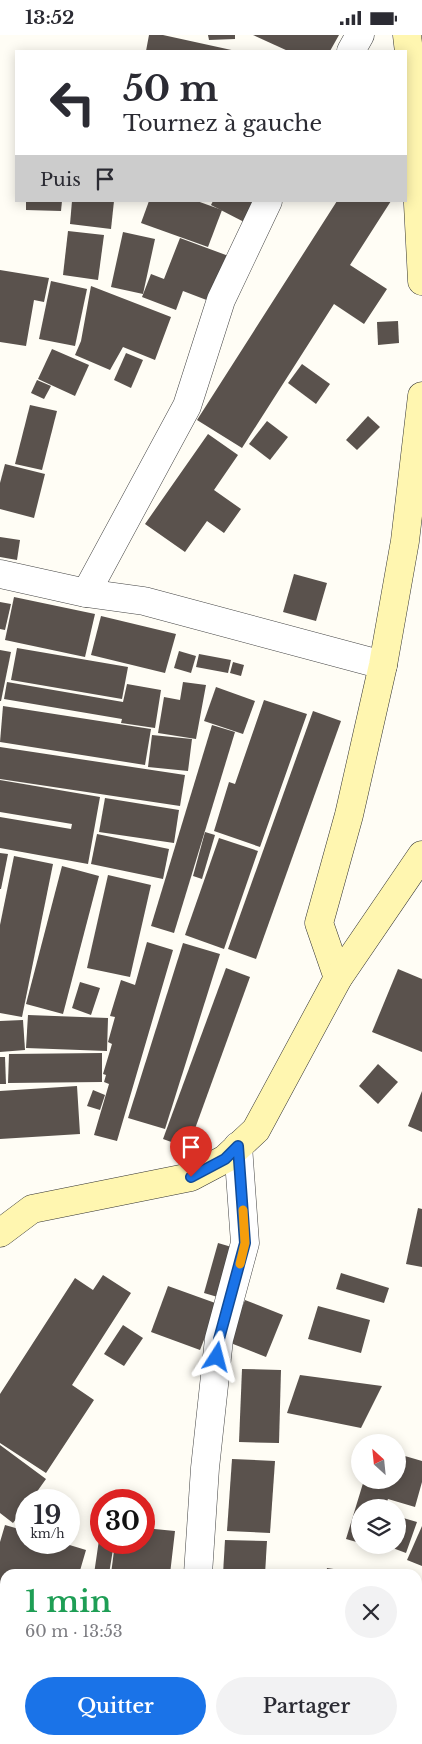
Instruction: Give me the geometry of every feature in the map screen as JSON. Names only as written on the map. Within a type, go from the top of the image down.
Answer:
[{"type":"main road","points":[[407,35],[412,69],[422,281]]},
{"type":"main road","points":[[338,978],[319,923],[349,815],[383,665],[405,541],[422,396]]},
{"type":"main road","points":[[0,1233],[32,1209],[191,1177],[225,1159],[256,1130],[338,978],[422,855]]},
{"type":"street","points":[[352,50],[360,35]]},
{"type":"street","points":[[86,593],[187,406],[221,300],[268,202]]},
{"type":"street","points":[[0,574],[86,593],[144,601],[383,665]]},
{"type":"street","points":[[198,1569],[219,1339],[245,1243],[238,1146]]},
{"type":"building","points":[[149,35],[163,35],[231,50],[146,50]]},
{"type":"building","points":[[208,35],[235,35],[235,39],[209,40]]},
{"type":"building","points":[[253,35],[339,35],[331,50],[286,50]]},
{"type":"building","points":[[26,202],[62,202],[61,211],[26,210]]},
{"type":"building","points":[[72,202],[114,202],[111,229],[70,224]]},
{"type":"building","points":[[149,202],[200,202],[222,210],[208,247],[141,223]]},
{"type":"building","points":[[212,202],[256,202],[246,223],[211,205]]},
{"type":"building","points":[[336,202],[390,202],[350,265],[387,289],[364,324],[334,304],[242,448],[197,420]]},
{"type":"building","points":[[68,231],[104,235],[98,280],[63,275]]},
{"type":"building","points":[[123,232],[155,239],[143,294],[111,287]]},
{"type":"building","points":[[180,238],[234,258],[217,304],[183,291],[176,310],[142,297],[151,274],[164,279]]},
{"type":"building","points":[[0,270],[49,278],[44,302],[34,300],[26,346],[0,342]]},
{"type":"building","points":[[51,281],[87,289],[75,346],[39,339]]},
{"type":"building","points":[[91,286],[171,317],[155,360],[123,347],[110,370],[75,355],[81,341]]},
{"type":"building","points":[[398,321],[399,343],[378,345],[377,322]]},
{"type":"building","points":[[52,349],[89,365],[75,396],[38,379]]},
{"type":"building","points":[[126,353],[143,360],[131,388],[114,380]]},
{"type":"building","points":[[302,364],[330,384],[316,404],[288,383]]},
{"type":"building","points":[[37,380],[51,386],[44,399],[31,393]]},
{"type":"building","points":[[30,405],[57,411],[42,470],[15,464]]},
{"type":"building","points":[[368,416],[380,427],[357,450],[346,440]]},
{"type":"building","points":[[267,421],[288,437],[270,460],[249,444]]},
{"type":"building","points":[[208,434],[238,455],[214,490],[241,509],[224,533],[207,521],[185,552],[145,524]]},
{"type":"building","points":[[5,464],[45,474],[34,518],[0,509],[0,483]]},
{"type":"building","points":[[0,537],[20,540],[17,560],[0,557]]},
{"type":"building","points":[[294,574],[327,583],[316,621],[283,612]]},
{"type":"building","points":[[14,597],[95,614],[85,657],[5,640]]},
{"type":"building","points":[[0,602],[11,604],[5,630],[0,629]]},
{"type":"building","points":[[101,616],[176,634],[165,673],[91,655]]},
{"type":"building","points":[[17,648],[128,667],[122,699],[11,680]]},
{"type":"building","points":[[0,650],[11,652],[1,701],[0,701]]},
{"type":"building","points":[[179,651],[196,656],[191,673],[174,668]]},
{"type":"building","points":[[199,654],[231,660],[228,673],[196,667]]},
{"type":"building","points":[[233,662],[244,665],[241,676],[230,673]]},
{"type":"building","points":[[7,682],[123,702],[127,684],[161,690],[155,728],[121,723],[122,719],[4,699]]},
{"type":"building","points":[[183,682],[206,685],[196,739],[158,733],[164,697],[180,700]]},
{"type":"building","points":[[216,687],[255,701],[243,734],[204,721]]},
{"type":"building","points":[[264,700],[307,714],[260,847],[214,831],[229,782],[235,784]]},
{"type":"building","points":[[3,706],[151,729],[145,765],[0,742]]},
{"type":"building","points":[[313,711],[341,721],[256,959],[228,949]]},
{"type":"building","points":[[212,725],[235,732],[174,933],[151,926]]},
{"type":"building","points":[[152,735],[192,739],[188,771],[148,767]]},
{"type":"building","points":[[0,747],[185,775],[180,806],[0,779]]},
{"type":"building","points":[[0,780],[100,797],[88,864],[0,848],[0,817],[71,829],[72,824],[0,812]]},
{"type":"building","points":[[105,798],[179,810],[174,843],[99,832]]},
{"type":"building","points":[[205,832],[215,835],[202,879],[193,876]]},
{"type":"building","points":[[97,834],[169,849],[163,879],[91,864]]},
{"type":"building","points":[[219,838],[258,851],[224,949],[185,935]]},
{"type":"building","points":[[0,853],[8,854],[1,889],[0,889]]},
{"type":"building","points":[[14,856],[53,864],[22,1017],[0,1013],[0,925]]},
{"type":"building","points":[[62,866],[99,876],[63,1014],[26,1004]]},
{"type":"building","points":[[108,875],[151,885],[130,977],[87,968]]},
{"type":"building","points":[[147,942],[173,950],[117,1141],[94,1135],[109,1084],[104,1082],[106,1075],[103,1074],[112,1044],[108,1042],[115,1017],[110,1016],[121,980],[135,985]]},
{"type":"building","points":[[183,943],[220,954],[165,1129],[128,1118]]},
{"type":"building","points":[[226,968],[250,977],[188,1148],[163,1139]]},
{"type":"building","points":[[398,969],[422,979],[422,1052],[372,1032]]},
{"type":"building","points":[[80,982],[100,988],[91,1015],[72,1008]]},
{"type":"building","points":[[28,1015],[108,1018],[107,1051],[26,1048]]},
{"type":"building","points":[[23,1020],[25,1050],[0,1052],[0,1021]]},
{"type":"building","points":[[102,1053],[102,1082],[8,1083],[9,1054]]},
{"type":"building","points":[[0,1057],[5,1057],[6,1084],[0,1084]]},
{"type":"building","points":[[378,1064],[398,1082],[378,1104],[359,1086]]},
{"type":"building","points":[[77,1086],[80,1134],[0,1139],[0,1091]]},
{"type":"building","points":[[93,1090],[105,1095],[100,1110],[87,1106]]},
{"type":"building","points":[[422,1091],[422,1132],[408,1126]]},
{"type":"building","points":[[418,1208],[422,1209],[422,1267],[406,1264]]},
{"type":"building","points":[[218,1243],[235,1248],[221,1298],[204,1293]]},
{"type":"building","points":[[341,1273],[389,1288],[384,1303],[336,1289]]},
{"type":"building","points":[[103,1275],[131,1293],[72,1385],[94,1400],[46,1473],[0,1443],[0,1394],[75,1278],[93,1290]]},
{"type":"building","points":[[168,1286],[218,1304],[200,1350],[151,1332]]},
{"type":"building","points":[[245,1300],[283,1315],[266,1357],[228,1342]]},
{"type":"building","points":[[318,1306],[370,1320],[361,1353],[308,1339]]},
{"type":"building","points":[[123,1325],[143,1338],[124,1366],[104,1354]]},
{"type":"building","points":[[242,1369],[281,1370],[279,1443],[239,1442]]},
{"type":"building","points":[[300,1375],[382,1386],[361,1428],[287,1413]]},
{"type":"building","points":[[0,1445],[46,1479],[39,1489],[15,1489],[15,1520],[13,1523],[0,1513]]},
{"type":"building","points":[[406,1456],[422,1461],[422,1482],[415,1507],[406,1504],[406,1499],[358,1499],[361,1489],[406,1489]]},
{"type":"building","points":[[232,1459],[275,1461],[270,1533],[227,1531]]},
{"type":"building","points":[[406,1519],[417,1522],[406,1553]]},
{"type":"building","points":[[351,1523],[351,1540],[346,1539]]},
{"type":"building","points":[[5,1525],[15,1528],[15,1554],[80,1554],[80,1548],[86,1550],[80,1569],[0,1569],[0,1542]]},
{"type":"building","points":[[422,1526],[422,1566],[407,1560]]},
{"type":"building","points":[[155,1529],[175,1531],[171,1569],[112,1569],[114,1554],[155,1554]]},
{"type":"building","points":[[225,1540],[267,1541],[265,1569],[223,1569]]},
{"type":"building","points":[[97,1554],[112,1554],[110,1569],[95,1569]]},
{"type":"slow traffic","points":[[240,1264],[245,1243],[243,1210]]},
{"type":"route","points":[[191,1177],[225,1159],[238,1146],[245,1243],[226,1319],[219,1339],[217,1357]]}]
